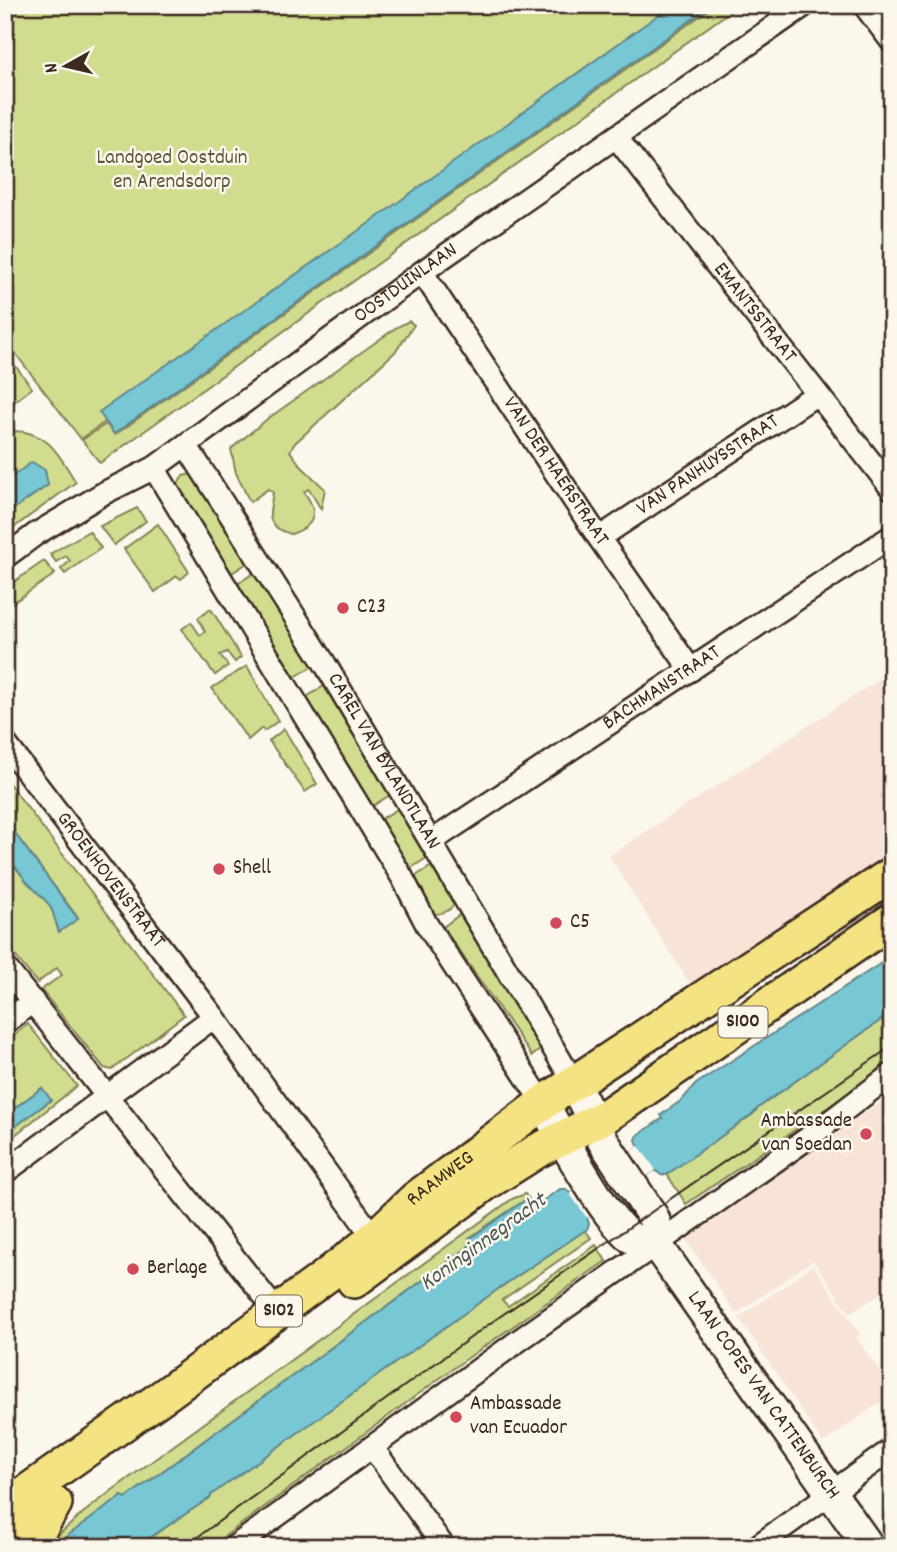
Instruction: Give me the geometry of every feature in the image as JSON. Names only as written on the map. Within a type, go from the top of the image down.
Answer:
[{"type":"main road","name":"RAAMWEG","points":[[5,1533],[221,1380],[485,1184],[562,1137],[584,1104],[698,1002],[892,874]]},
{"type":"main road","name":"RAAMWEG","points":[[5,1507],[277,1312],[374,1238],[415,1199],[543,1104],[584,1104],[892,920]]},
{"type":"main road","name":"LAAN COPES VAN CATTENBURCH","points":[[543,1104],[597,1193],[635,1240],[656,1244]]},
{"type":"main road","name":"LAAN COPES VAN CATTENBURCH","points":[[584,1104],[656,1225],[656,1244],[869,1547]]},
{"type":"main road","points":[[29,1547],[60,1495]]},
{"type":"street","name":"OOSTDUINLAAN","points":[[5,557],[36,534],[104,493],[154,468],[422,272],[805,5]]},
{"type":"street","points":[[864,5],[892,41]]},
{"type":"street","name":"EMANTSSTRAAT","points":[[616,137],[892,489]]},
{"type":"street","name":"VAN DER HAERSTRAAT","points":[[422,272],[599,538],[691,670]]},
{"type":"street","name":"VAN PANHUYSSTRAAT","points":[[599,538],[817,394]]},
{"type":"street","name":"CAREL VAN BYLANDTLAAN","points":[[186,445],[326,664],[584,1104]]},
{"type":"street","name":"CAREL VAN BYLANDTLAAN","points":[[154,468],[402,877],[427,925],[543,1104]]},
{"type":"street","name":"BACHMANSTRAAT","points":[[432,841],[892,537]]},
{"type":"street","name":"GROENHOVENSTRAAT","points":[[5,743],[214,1017],[374,1238]]},
{"type":"street","points":[[5,967],[277,1312]]},
{"type":"street","points":[[5,1023],[33,1001]]},
{"type":"street","points":[[5,1172],[214,1017]]},
{"type":"street","points":[[234,1547],[808,1138],[892,1074]]},
{"type":"street","points":[[372,1447],[444,1547]]},
{"type":"street","points":[[756,1547],[892,1449]]},
{"type":"shaded area","points":[[892,671],[892,853],[692,987],[609,856]]},
{"type":"shaded area","points":[[892,1095],[892,1286],[850,1314],[813,1260],[736,1314],[687,1241],[693,1229]]},
{"type":"shaded area","points":[[813,1265],[860,1334],[856,1337],[892,1390],[892,1394],[823,1443],[739,1318]]},
{"type":"green space","name":"Landgoed Oostduin en Arendsdorp","points":[[5,5],[691,5],[81,439],[5,340]]},
{"type":"green space","points":[[715,5],[739,5],[100,463],[82,440],[106,424],[115,435]]},
{"type":"green space","points":[[409,321],[414,325],[395,352],[295,443],[290,451],[325,489],[321,509],[308,489],[304,492],[313,512],[306,527],[291,534],[282,531],[270,518],[273,492],[268,489],[250,502],[236,473],[231,449],[266,420]]},
{"type":"green space","points":[[5,352],[32,388],[5,409]]},
{"type":"green space","points":[[15,431],[27,432],[45,441],[76,482],[5,534],[5,515],[48,485],[33,463],[5,482],[5,435]]},
{"type":"green space","points":[[200,472],[252,560],[227,576],[174,490],[183,476]]},
{"type":"green space","points":[[137,508],[146,521],[114,545],[100,526]]},
{"type":"green space","points":[[158,524],[189,572],[181,579],[177,576],[155,592],[124,549]]},
{"type":"green space","points":[[89,531],[101,548],[65,574],[61,569],[70,561],[66,556],[56,562],[50,554]]},
{"type":"green space","points":[[44,561],[55,574],[5,608],[5,588]]},
{"type":"green space","points":[[258,570],[315,665],[290,680],[233,587]]},
{"type":"green space","points":[[211,609],[241,657],[235,662],[227,652],[220,655],[228,666],[215,675],[182,629],[191,622],[200,635],[205,632],[198,618]]},
{"type":"green space","points":[[247,666],[278,721],[264,731],[262,728],[248,740],[212,688]]},
{"type":"green space","points":[[327,684],[393,793],[368,809],[302,700]]},
{"type":"green space","points":[[284,729],[317,784],[305,792],[269,741]]},
{"type":"green space","points":[[5,778],[184,1015],[112,1070],[104,1068],[41,990],[62,975],[57,968],[37,983],[5,943],[5,853],[48,903],[59,932],[78,918],[5,820]]},
{"type":"green space","points":[[401,807],[430,856],[406,871],[376,822]]},
{"type":"green space","points":[[435,864],[456,899],[447,911],[432,914],[411,879]]},
{"type":"green space","points":[[463,912],[544,1047],[532,1056],[443,927]]},
{"type":"green space","points":[[892,1012],[892,1064],[686,1204],[667,1174]]},
{"type":"green space","points":[[28,1024],[77,1086],[5,1143],[5,1134],[51,1100],[42,1088],[5,1115],[5,1042]]},
{"type":"green space","points":[[525,1194],[528,1198],[469,1238],[470,1244],[467,1248],[126,1498],[122,1496],[58,1543],[54,1539],[114,1489],[512,1199]]},
{"type":"green space","points":[[585,1230],[591,1238],[502,1300],[508,1306],[596,1245],[606,1261],[458,1365],[210,1547],[136,1547],[211,1497],[210,1495],[501,1287]]},
{"type":"water","points":[[672,5],[712,5],[114,434],[99,412],[365,226]]},
{"type":"water","points":[[32,462],[45,470],[48,485],[5,515],[5,482]]},
{"type":"water","points":[[5,820],[78,919],[59,932],[46,901],[26,881],[6,854]]},
{"type":"water","name":"Koninginnegracht","points":[[892,956],[892,1012],[666,1175],[655,1170],[587,1217],[587,1229],[501,1287],[211,1497],[136,1547],[52,1547],[122,1496],[126,1498],[467,1248],[469,1239],[528,1198],[535,1206],[560,1189],[566,1189],[571,1194],[639,1147],[636,1140],[638,1135],[663,1118],[661,1115],[682,1100],[696,1084]]},
{"type":"water","points":[[42,1088],[51,1100],[5,1134],[5,1115]]},
{"type":"pier","points":[[639,1146],[656,1170],[587,1218],[570,1194]]},
{"type":"tram line","points":[[184,1547],[492,1322],[892,1046]]},
{"type":"place","name":"C23","points":[[343,608]]},
{"type":"place","name":"Shell","points":[[219,869]]},
{"type":"place","name":"C5","points":[[556,923]]},
{"type":"place","name":"Ambassade van Soedan","points":[[866,1134]]},
{"type":"place","name":"Berlage","points":[[133,1269]]},
{"type":"place","name":"Ambassade van Ecuador","points":[[456,1417]]}]
